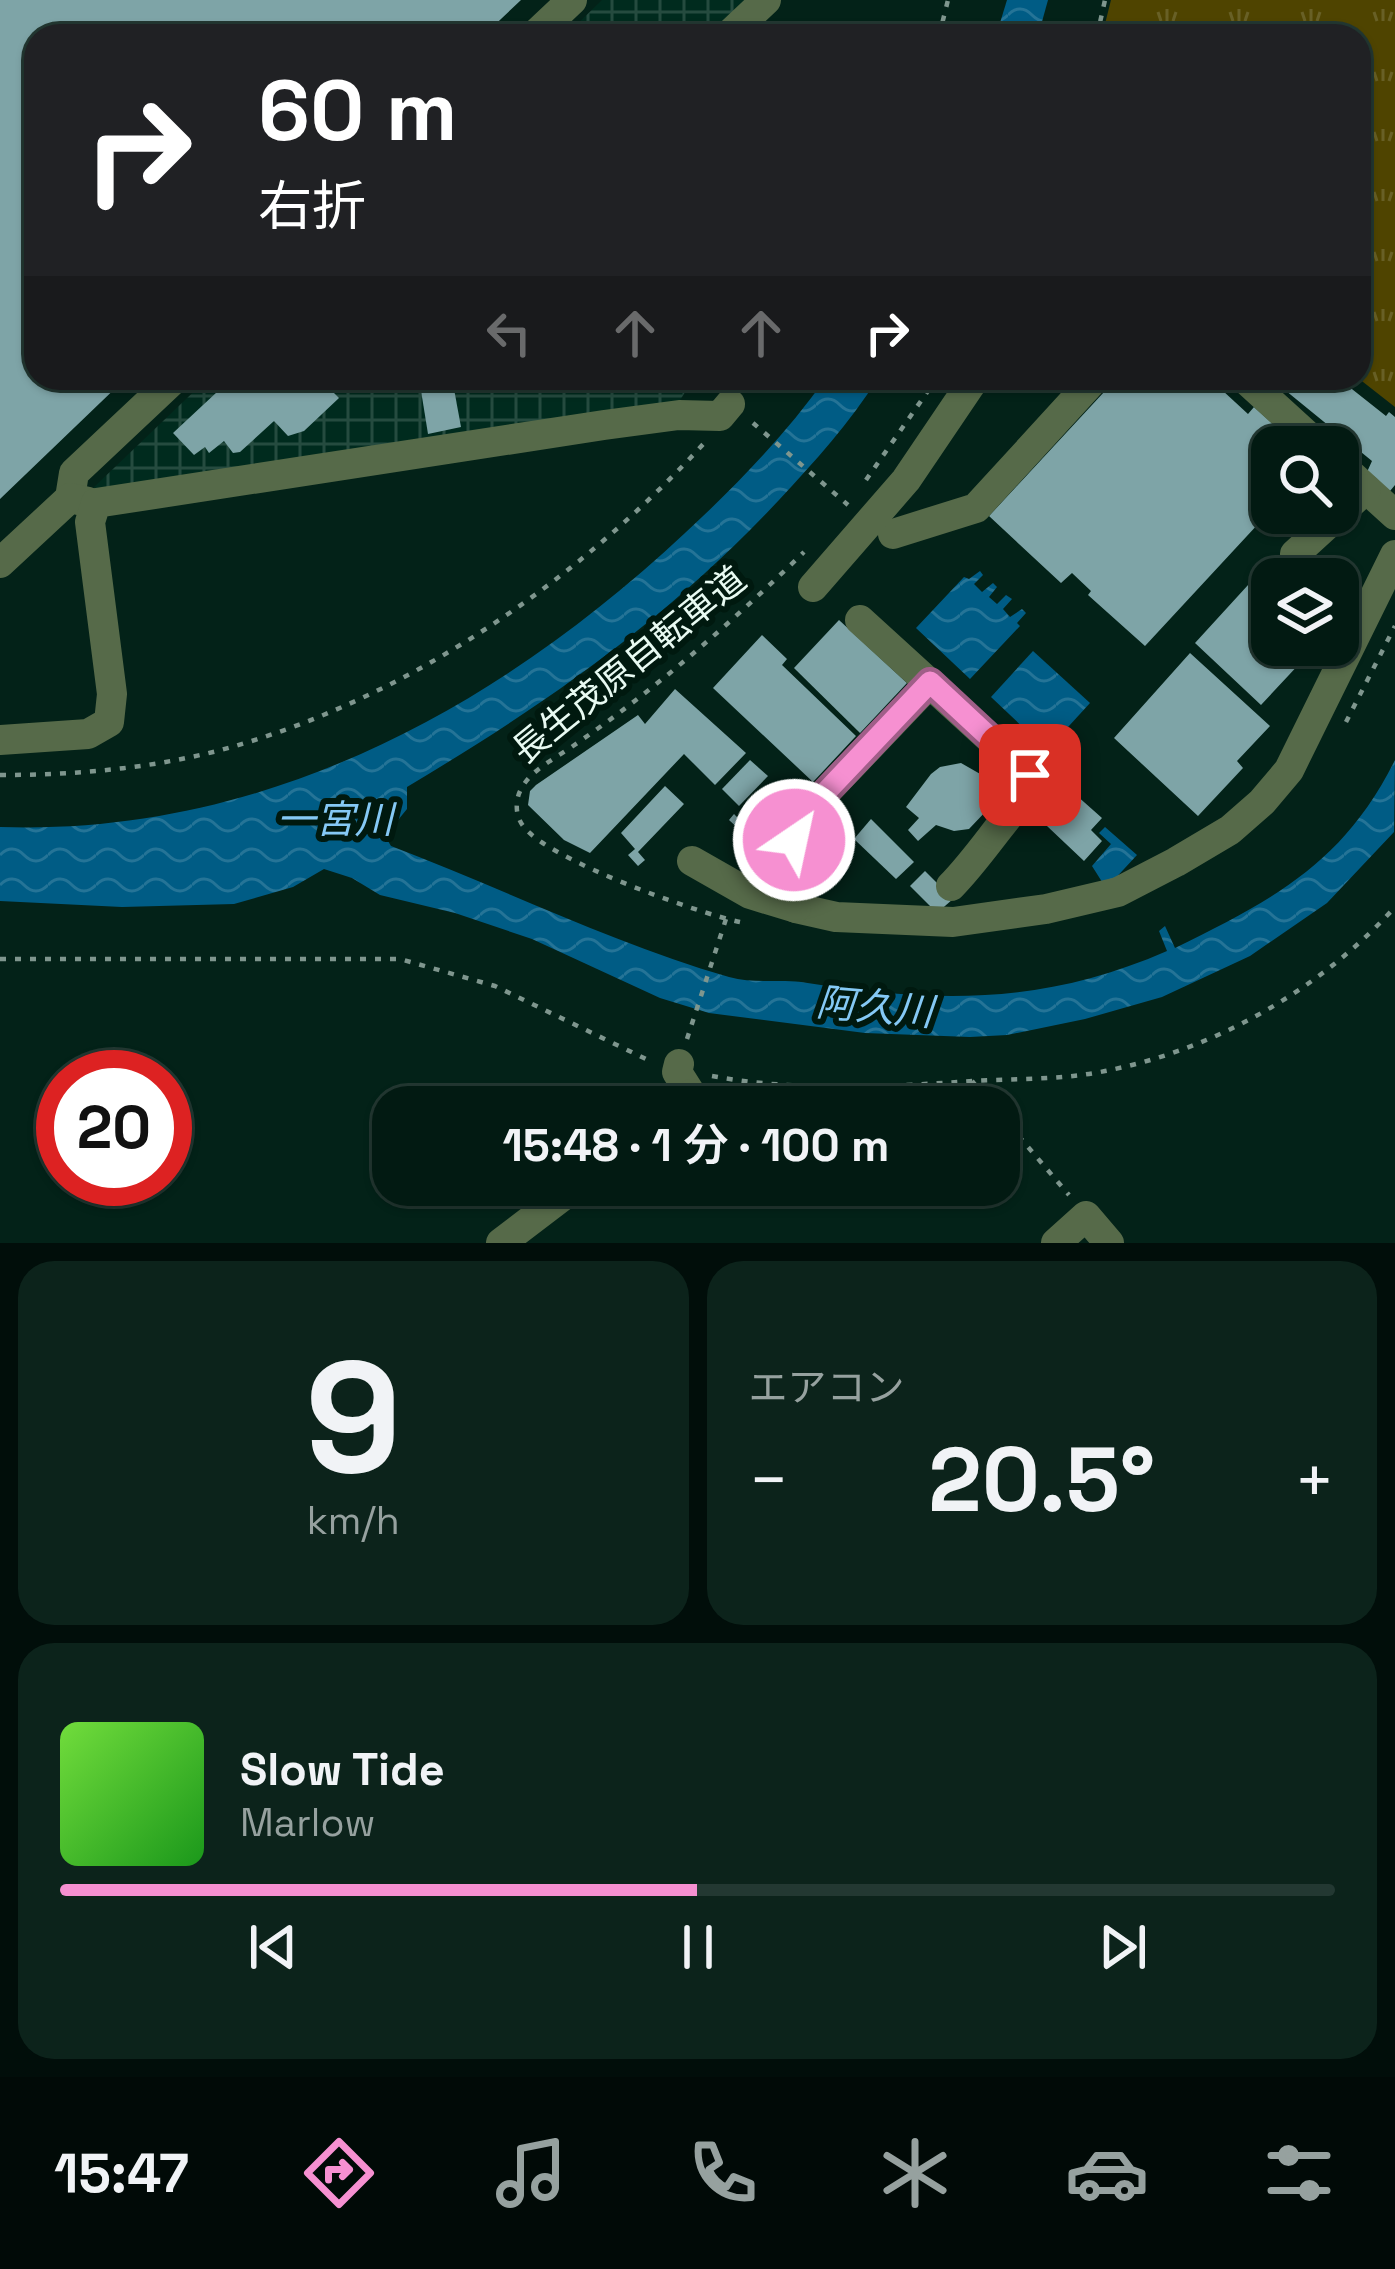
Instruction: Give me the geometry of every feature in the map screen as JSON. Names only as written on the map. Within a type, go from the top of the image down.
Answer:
[{"type":"street","points":[[547,24],[572,0]]},
{"type":"street","points":[[741,24],[766,0]]},
{"type":"street","points":[[0,740],[88,734],[109,722],[112,694],[90,522],[74,473],[162,390]]},
{"type":"street","points":[[813,587],[906,480],[967,390]]},
{"type":"street","points":[[893,534],[976,508],[1084,390]]},
{"type":"street","points":[[1257,390],[1297,426]]},
{"type":"street","points":[[0,563],[83,501],[604,425],[680,415],[720,416],[730,400]]},
{"type":"street","points":[[1359,482],[1395,515]]},
{"type":"street","points":[[1295,554],[1366,488]]},
{"type":"street","points":[[692,860],[750,894],[836,917],[953,922],[1046,909],[1118,892],[1230,830],[1289,770],[1395,555]]},
{"type":"street","points":[[860,620],[1030,775],[1029,792],[951,886]]},
{"type":"street","points":[[796,908],[794,840],[805,814],[930,682]]},
{"type":"street","points":[[501,1243],[549,1206]]},
{"type":"street","points":[[1056,1243],[1086,1216],[1108,1243]]},
{"type":"path","points":[[860,488],[929,390]]},
{"type":"path","points":[[0,775],[134,768],[218,751],[284,729],[428,663],[566,570],[664,488],[730,400],[846,504],[837,517]]},
{"type":"path","name":"長生茂原自転車道","points":[[726,919],[614,878],[545,843],[522,825],[518,794],[538,770],[626,710],[695,653],[815,541]]},
{"type":"path","points":[[1346,723],[1395,626]]},
{"type":"path","points":[[726,1086],[782,1082],[895,1085],[1102,1072],[1176,1053],[1261,1014],[1325,971],[1395,907]]},
{"type":"path","points":[[685,1086],[726,919],[746,924]]},
{"type":"path","points":[[0,958],[400,959],[495,986],[678,1086]]},
{"type":"path","points":[[972,1081],[976,1086]]},
{"type":"path","points":[[1020,1137],[1086,1216]]},
{"type":"shaded area","points":[[602,0],[753,0],[727,24],[577,24]]},
{"type":"shaded area","points":[[195,390],[686,390],[675,408],[91,490]]},
{"type":"green space","points":[[1111,0],[1395,0],[1395,407],[1371,388],[1371,24],[1105,24]]},
{"type":"water","points":[[1007,0],[1048,0],[1041,24],[1000,24]]},
{"type":"water","points":[[817,390],[870,390],[806,471],[736,544],[649,622],[557,691],[407,787],[407,809],[385,836],[391,846],[600,932],[729,977],[942,996],[1031,991],[1075,982],[1167,951],[1159,931],[1165,926],[1175,948],[1211,930],[1303,875],[1329,852],[1375,796],[1395,760],[1394,832],[1327,903],[1250,956],[1162,997],[1085,1019],[1007,1035],[970,1037],[865,1033],[709,1013],[660,998],[532,939],[380,895],[352,878],[324,869],[293,887],[234,904],[122,907],[0,901],[0,827],[98,824],[192,810],[283,784],[371,749],[455,706],[612,597],[723,497]]},
{"type":"water","points":[[980,571],[983,575],[974,584],[982,592],[993,583],[997,587],[989,597],[997,604],[1006,595],[1012,599],[1003,609],[1010,617],[1022,609],[1026,613],[1017,623],[1020,626],[970,679],[916,628],[964,577],[969,579]]},
{"type":"water","points":[[1033,651],[1090,703],[1047,750],[991,697]]},
{"type":"water","points":[[1105,827],[1137,855],[1104,885],[1092,866],[1111,844],[1099,833]]},
{"type":"building","points":[[0,0],[521,0],[496,24],[24,24],[24,390],[114,390],[0,499]]},
{"type":"building","points":[[219,390],[331,390],[339,398],[304,431],[288,436],[274,421],[240,452],[233,453],[224,441],[209,453],[205,447],[194,455],[173,433]]},
{"type":"building","points":[[421,390],[454,390],[461,427],[428,434]]},
{"type":"building","points":[[1106,390],[1222,390],[1248,414],[1254,407],[1275,426],[1251,426],[1251,532],[1145,646],[1088,595],[1091,591],[1072,573],[1061,583],[989,516]]},
{"type":"building","points":[[1285,390],[1353,390],[1386,416],[1389,412],[1395,417],[1395,485],[1390,491],[1367,472],[1372,461],[1359,450],[1359,426],[1329,426]]},
{"type":"building","points":[[1251,582],[1251,666],[1297,666],[1261,705],[1195,643]]},
{"type":"building","points":[[839,620],[907,683],[860,733],[794,668]]},
{"type":"building","points":[[762,635],[787,659],[782,665],[856,736],[813,782],[713,688]]},
{"type":"building","points":[[1190,653],[1270,726],[1237,761],[1243,768],[1198,816],[1114,738]]},
{"type":"building","points":[[675,689],[746,753],[715,785],[684,754],[590,853],[564,840],[528,805],[530,791],[638,715],[645,724]]},
{"type":"building","points":[[750,760],[768,776],[739,806],[722,789]]},
{"type":"building","points":[[961,763],[982,775],[988,788],[988,809],[969,829],[954,831],[936,825],[918,841],[908,830],[919,818],[906,807],[931,774]]},
{"type":"building","points":[[1058,779],[1102,818],[1091,830],[1102,841],[1084,861],[1029,809]]},
{"type":"building","points":[[665,786],[684,804],[638,852],[645,860],[638,866],[628,855],[635,849],[621,833]]},
{"type":"building","points":[[749,808],[770,829],[755,844],[729,820],[734,814],[739,819]]},
{"type":"building","points":[[871,819],[914,862],[896,879],[854,839]]},
{"type":"building","points":[[925,871],[953,899],[937,913],[910,886]]},
{"type":"route","points":[[794,840],[805,814],[930,682],[1030,775]]},
{"type":"water label","name":"一宮川","points":[[335,819]]},
{"type":"water label","name":"阿久川","points":[[875,1007]]}]
